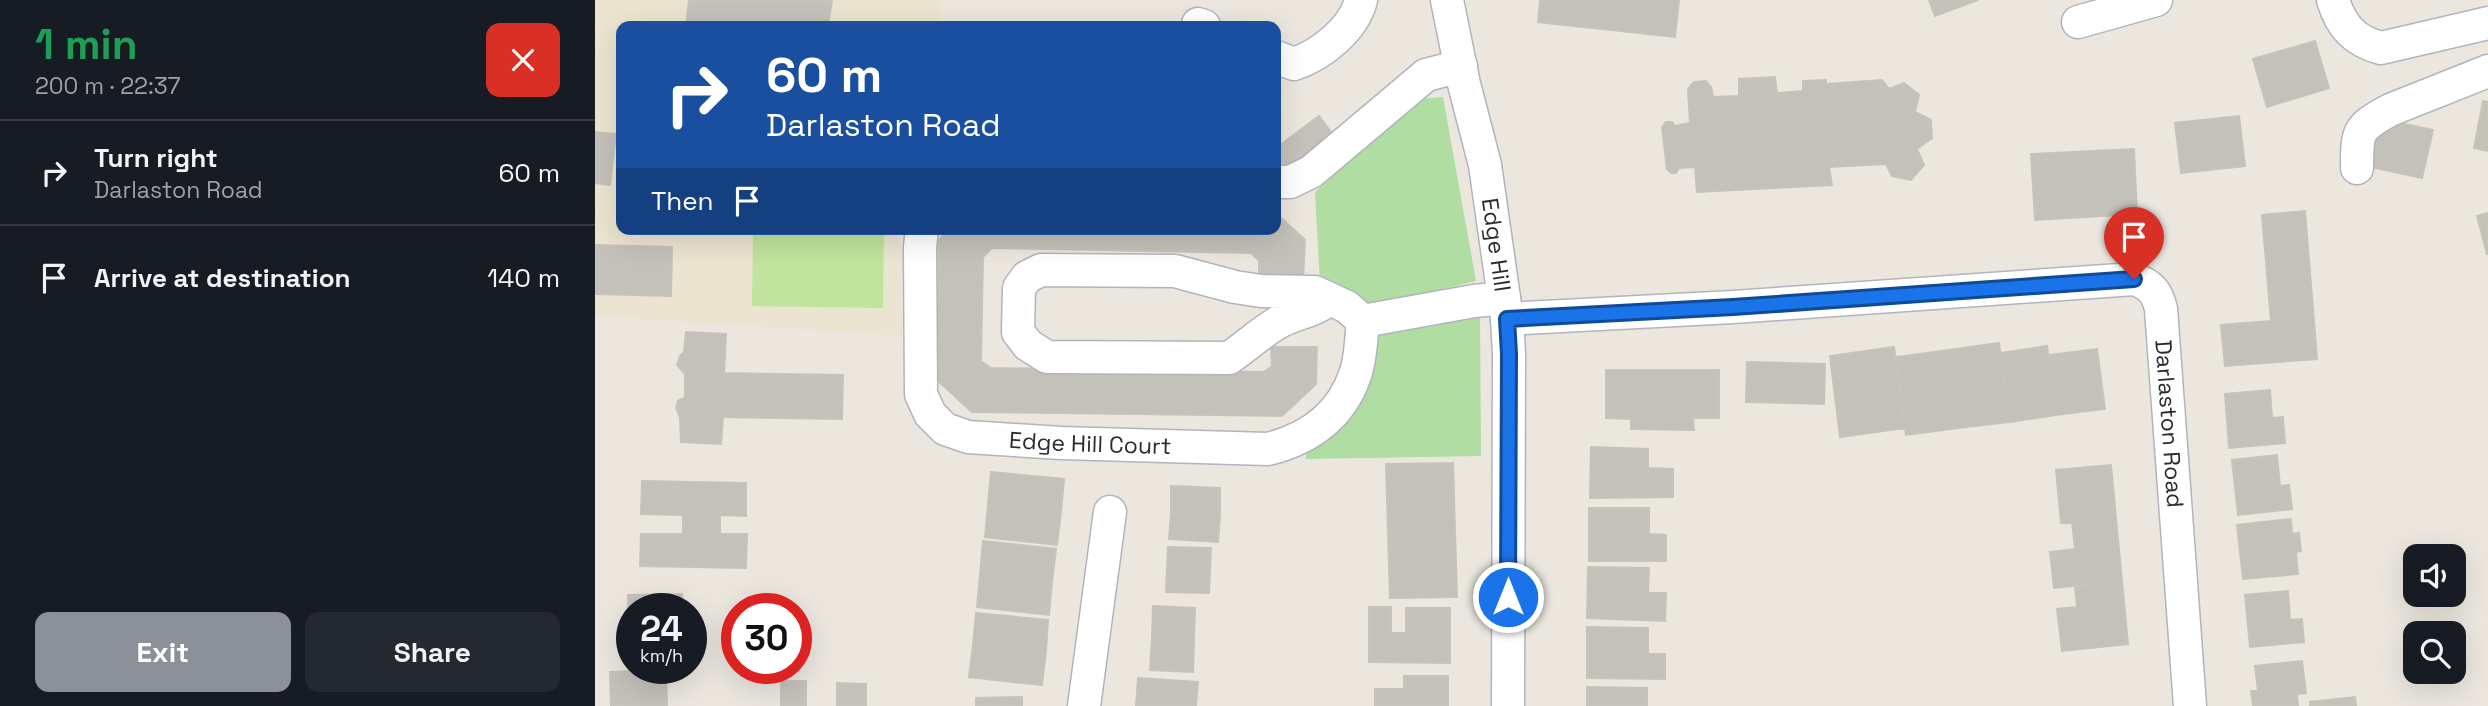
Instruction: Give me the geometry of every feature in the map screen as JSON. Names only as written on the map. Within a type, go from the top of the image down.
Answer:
[{"type":"street","points":[[1281,59],[1294,64],[1320,52],[1349,24],[1361,0]]},
{"type":"street","name":"Edge Hill","points":[[1447,0],[1485,165],[1509,354],[1508,706]]},
{"type":"street","points":[[2078,22],[2156,0]]},
{"type":"street","points":[[2333,0],[2343,26],[2367,44],[2381,48],[2488,23]]},
{"type":"street","points":[[1281,182],[1290,182],[1311,172],[1426,75],[1461,66]]},
{"type":"street","points":[[2357,168],[2357,142],[2361,129],[2375,118],[2488,71]]},
{"type":"street","name":"Edge Hill Court","points":[[921,235],[921,394],[930,414],[945,429],[968,437],[1061,443],[1255,449],[1268,449],[1291,443],[1321,427],[1342,405],[1356,373],[1363,321]]},
{"type":"street","points":[[1328,300],[1316,309],[1276,324],[1229,358],[1047,357],[1028,345],[1018,331],[1019,288],[1027,277],[1041,270],[1175,271],[1261,291],[1315,292],[1347,307],[1363,321],[1474,301],[1505,308]]},
{"type":"street","name":"Darlaston Road","points":[[1505,308],[1719,307],[2134,279],[2144,282],[2153,288],[2161,309],[2190,706]]},
{"type":"street","points":[[1084,706],[1110,512]]},
{"type":"shaded area","points":[[595,0],[941,0],[941,21],[616,21],[616,235],[898,235],[903,254],[906,336],[595,316]]},
{"type":"green space","points":[[1443,97],[1476,281],[1370,307],[1320,282],[1315,192],[1420,99]]},
{"type":"green space","points":[[753,235],[884,235],[883,308],[752,306]]},
{"type":"green space","points":[[1480,315],[1481,456],[1306,459],[1306,452],[1371,332]]},
{"type":"building","points":[[689,0],[832,0],[829,21],[686,21]]},
{"type":"building","points":[[1540,0],[1679,0],[1675,37],[1538,22]]},
{"type":"building","points":[[1929,0],[1978,0],[1935,16]]},
{"type":"building","points":[[2315,41],[2329,88],[2267,107],[2253,59]]},
{"type":"building","points":[[1775,77],[1777,93],[1803,91],[1803,81],[1826,80],[1826,84],[1882,80],[1889,89],[1904,83],[1919,95],[1915,112],[1931,120],[1932,138],[1917,149],[1924,165],[1911,180],[1892,176],[1886,164],[1829,167],[1832,185],[1697,192],[1695,167],[1679,168],[1676,173],[1667,169],[1662,127],[1666,122],[1672,122],[1675,126],[1690,123],[1688,89],[1694,82],[1706,81],[1711,87],[1713,97],[1739,96],[1739,79]]},
{"type":"building","points":[[2483,101],[2488,102],[2488,151],[2474,148]]},
{"type":"building","points":[[1319,116],[1334,136],[1285,172],[1281,166],[1281,144]]},
{"type":"building","points":[[2239,116],[2245,166],[2181,173],[2175,123]]},
{"type":"building","points":[[2381,119],[2433,130],[2422,178],[2371,167]]},
{"type":"building","points":[[595,132],[616,134],[610,185],[595,183]]},
{"type":"building","points":[[2134,149],[2137,214],[2035,220],[2031,154]]},
{"type":"building","points":[[2305,211],[2317,359],[2225,366],[2221,325],[2271,321],[2262,215]]},
{"type":"building","points":[[2488,213],[2488,254],[2487,254],[2477,216]]},
{"type":"building","points":[[1281,218],[1305,240],[1303,279],[1259,279],[1259,261],[1251,253],[992,248],[983,257],[981,361],[991,368],[1264,372],[1272,366],[1271,347],[1317,347],[1316,384],[1282,416],[972,412],[936,379],[939,240],[944,235],[1281,235]]},
{"type":"building","points":[[595,245],[672,247],[671,296],[595,294]]},
{"type":"building","points":[[686,332],[726,334],[724,373],[843,375],[842,419],[723,417],[721,444],[681,442],[680,417],[676,408],[678,401],[685,397],[685,374],[677,365],[684,352]]},
{"type":"building","points":[[1999,343],[2010,422],[1959,428],[1948,350]]},
{"type":"building","points":[[2047,346],[2056,415],[2010,422],[2000,353]]},
{"type":"building","points":[[1894,347],[1905,428],[1840,437],[1830,356]]},
{"type":"building","points":[[2097,349],[2105,409],[2056,415],[2048,355]]},
{"type":"building","points":[[1948,350],[1959,428],[1906,435],[1896,357]]},
{"type":"building","points":[[1747,362],[1825,364],[1824,404],[1746,402]]},
{"type":"building","points":[[1606,370],[1719,370],[1719,418],[1693,418],[1694,430],[1631,429],[1631,419],[1606,418]]},
{"type":"building","points":[[2270,390],[2272,418],[2283,417],[2285,443],[2229,448],[2225,394]]},
{"type":"building","points":[[1591,447],[1648,449],[1648,468],[1673,469],[1673,497],[1590,498]]},
{"type":"building","points":[[2277,455],[2280,486],[2289,485],[2292,509],[2238,515],[2232,460]]},
{"type":"building","points":[[1453,463],[1455,532],[1388,533],[1386,464]]},
{"type":"building","points":[[2111,465],[2116,518],[2061,523],[2056,470]]},
{"type":"building","points":[[991,472],[1064,479],[1061,512],[988,504]]},
{"type":"building","points":[[642,481],[746,483],[746,516],[720,515],[720,534],[747,534],[746,568],[640,566],[641,534],[683,534],[683,515],[641,514]]},
{"type":"building","points":[[1171,486],[1220,488],[1220,515],[1171,513]]},
{"type":"building","points":[[988,504],[1061,512],[1057,545],[985,537]]},
{"type":"building","points":[[1589,508],[1649,508],[1649,534],[1666,535],[1666,561],[1589,561]]},
{"type":"building","points":[[1171,513],[1220,515],[1218,542],[1169,539]]},
{"type":"building","points":[[2116,518],[2122,581],[2054,588],[2050,552],[2075,549],[2072,522]]},
{"type":"building","points":[[2291,519],[2292,534],[2299,533],[2301,551],[2296,552],[2298,574],[2243,579],[2237,525]]},
{"type":"building","points":[[1455,532],[1457,597],[1390,598],[1388,533]]},
{"type":"building","points":[[983,541],[1056,549],[1052,582],[980,574]]},
{"type":"building","points":[[1168,547],[1211,548],[1209,593],[1166,592]]},
{"type":"building","points":[[1588,567],[1649,568],[1648,593],[1666,593],[1665,621],[1587,618]]},
{"type":"building","points":[[980,574],[1052,582],[1049,615],[977,607]]},
{"type":"building","points":[[2122,581],[2128,644],[2062,651],[2057,609],[2077,607],[2075,587]]},
{"type":"building","points":[[2288,591],[2290,620],[2302,619],[2304,642],[2250,647],[2245,595]]},
{"type":"building","points":[[1153,606],[1195,608],[1194,640],[1152,638]]},
{"type":"building","points":[[1369,607],[1391,607],[1391,633],[1406,633],[1406,608],[1450,608],[1450,663],[1369,662]]},
{"type":"building","points":[[976,613],[1048,620],[1046,651],[973,645]]},
{"type":"building","points":[[1587,627],[1648,628],[1648,654],[1665,654],[1665,679],[1587,678]]},
{"type":"building","points":[[1152,638],[1194,640],[1193,672],[1150,670]]},
{"type":"building","points":[[973,645],[1046,651],[1042,685],[969,677]]},
{"type":"building","points":[[2302,661],[2306,693],[2297,694],[2298,706],[2253,706],[2251,691],[2258,691],[2255,666]]},
{"type":"building","points":[[610,672],[616,672],[616,684],[666,684],[667,706],[611,706]]},
{"type":"building","points":[[1404,676],[1448,676],[1448,706],[1375,706],[1375,689],[1404,689]]},
{"type":"building","points":[[1138,678],[1198,682],[1196,706],[1136,706]]},
{"type":"building","points":[[837,683],[866,684],[866,706],[837,706]]},
{"type":"building","points":[[781,684],[806,684],[806,706],[781,706]]},
{"type":"building","points":[[1587,687],[1647,688],[1647,706],[1587,706]]},
{"type":"building","points":[[1022,697],[1022,706],[976,706],[976,698]]},
{"type":"building","points":[[2355,697],[2356,706],[2310,706],[2310,702]]},
{"type":"route","points":[[1508,597],[1507,319],[1733,307],[2134,279]]}]
